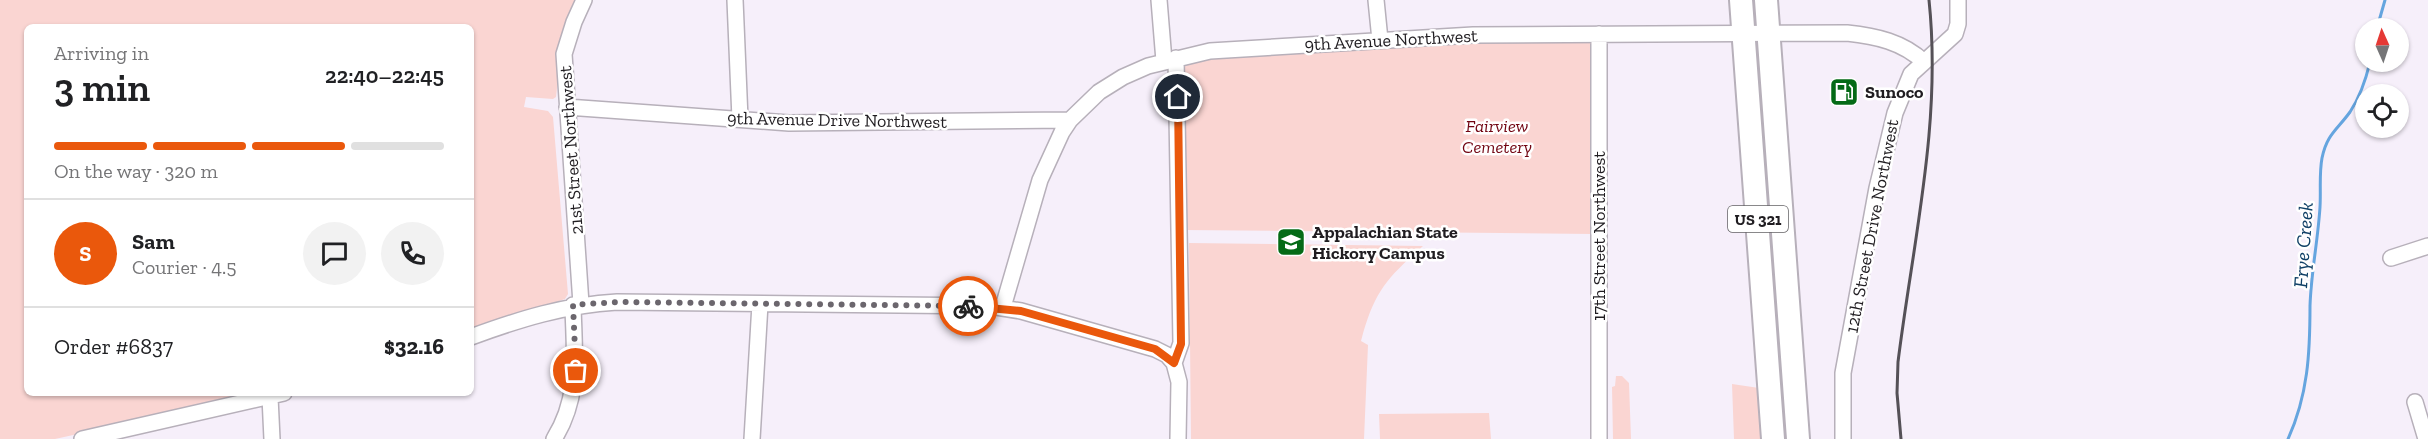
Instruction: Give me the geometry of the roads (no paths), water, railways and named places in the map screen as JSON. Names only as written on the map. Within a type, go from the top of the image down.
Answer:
[{"type":"highway","name":"US 321","points":[[1741,0],[1773,439]]},
{"type":"highway","name":"US 321","points":[[1766,0],[1798,439]]},
{"type":"street","name":"21st Street Northwest","points":[[554,439],[565,419],[575,384],[577,305],[564,54],[584,0]]},
{"type":"street","points":[[735,0],[740,119]]},
{"type":"street","points":[[1159,0],[1170,59],[1181,344],[1174,363],[1179,382],[1178,439]]},
{"type":"street","points":[[1376,0],[1380,40]]},
{"type":"street","name":"12th Street Drive Northwest","points":[[1843,439],[1843,373],[1879,179],[1900,96],[1911,74],[1955,34],[1958,24],[1958,0]]},
{"type":"street","name":"17th Street Northwest","points":[[1599,34],[1599,439]]},
{"type":"street","name":"9th Avenue Northwest","points":[[1003,307],[1040,180],[1054,146],[1070,120],[1088,101],[1111,83],[1135,71],[1170,59],[1221,50],[1473,35],[1770,34],[1867,35],[1902,46],[1924,62]]},
{"type":"street","name":"9th Avenue Drive Northwest","points":[[567,107],[789,123],[1070,120]]},
{"type":"street","points":[[2391,258],[2428,246]]},
{"type":"street","points":[[474,336],[519,320],[577,305],[760,304],[1003,307],[1155,349],[1174,363]]},
{"type":"street","points":[[752,439],[760,304]]},
{"type":"street","points":[[82,439],[273,396]]},
{"type":"street","points":[[272,439],[277,396]]},
{"type":"street","points":[[2415,402],[2426,439]]},
{"type":"waterway","name":"Frye Creek","points":[[2380,18],[2385,0]]},
{"type":"waterway","name":"Frye Creek","points":[[2288,439],[2300,406],[2306,374],[2322,158],[2330,138],[2357,100],[2367,72]]},
{"type":"railway","points":[[1901,439],[1897,393],[1898,362],[1924,182],[1932,91],[1929,0]]},
{"type":"place","name":"Sunoco","points":[[1844,92]]},
{"type":"place","name":"Appalachian State Hickory Campus","points":[[1291,242]]},
{"type":"park label","name":"Fairview Cemetery","points":[[1497,136]]}]
